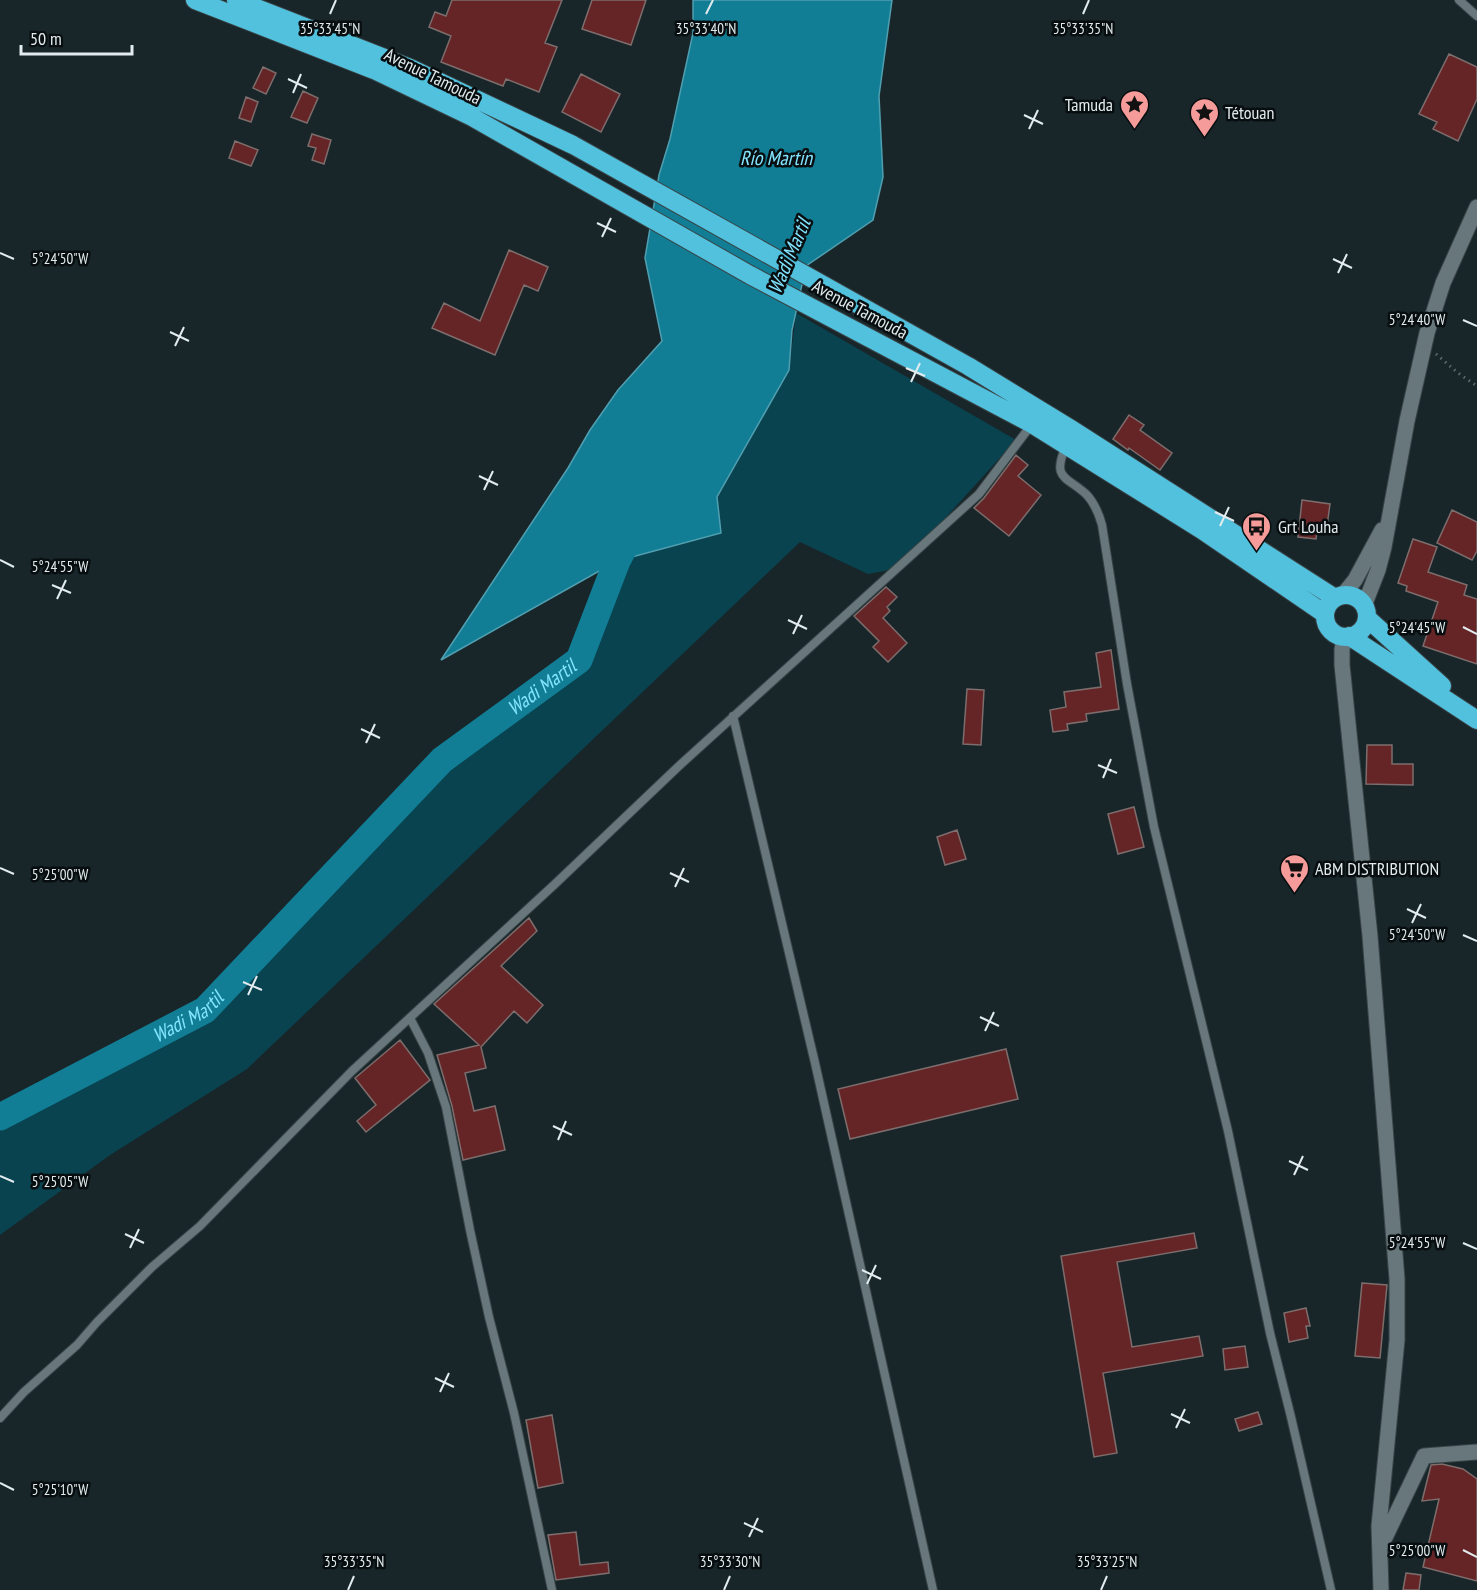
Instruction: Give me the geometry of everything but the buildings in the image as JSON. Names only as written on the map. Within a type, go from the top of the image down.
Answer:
[{"type":"highway","name":"Avenue Tamouda","points":[[195,0],[320,48],[472,117],[647,218],[869,339],[954,381],[1032,424],[1202,530],[1334,602]]},
{"type":"highway","name":"Avenue Tamouda","points":[[236,0],[410,68],[573,145],[958,360],[1071,429],[1334,602]]},
{"type":"highway","points":[[1355,597],[1365,612],[1477,719],[1342,639],[1326,621],[1334,602],[1355,597]]},
{"type":"highway","points":[[1342,639],[1361,630],[1365,612]]},
{"type":"street","points":[[1365,612],[1391,514],[1407,421],[1434,308],[1477,207]]},
{"type":"street","points":[[1334,602],[1355,580],[1391,514]]},
{"type":"street","points":[[1342,639],[1370,936],[1397,1279],[1397,1340],[1379,1526],[1382,1590]]},
{"type":"street","points":[[1380,1548],[1424,1456],[1477,1452]]},
{"type":"lane","points":[[1460,0],[1477,16]]},
{"type":"lane","points":[[0,1418],[24,1392],[77,1345],[152,1267],[207,1219],[352,1071],[733,716],[979,494],[1032,424]]},
{"type":"lane","points":[[1066,447],[1060,464],[1063,476],[1092,502],[1100,516],[1127,684],[1154,827],[1228,1131],[1270,1333],[1292,1417],[1331,1590]]},
{"type":"lane","points":[[733,716],[809,1040],[933,1590]]},
{"type":"lane","points":[[410,1018],[428,1053],[446,1107],[489,1317],[516,1424],[552,1590]]},
{"type":"path","points":[[1424,345],[1477,386]]},
{"type":"shaded area","points":[[796,313],[1016,440],[900,568],[868,574],[800,542],[247,1069],[110,1155],[0,1235],[0,1117],[205,1010],[442,760],[579,660],[617,561],[721,533],[717,498],[789,370]]},
{"type":"water","name":"Río Martín","points":[[693,0],[892,0],[879,96],[883,177],[873,220],[806,266],[792,330],[789,370],[717,497],[721,533],[617,561],[441,660],[568,468],[590,430],[618,390],[662,341],[645,258],[659,175],[670,139],[693,33]]},
{"type":"waterway","name":"Wadi Martil","points":[[0,1117],[205,1010],[442,760],[579,660],[617,561],[633,530]]},
{"type":"place","name":"Tamuda","points":[[1134,130]]},
{"type":"place","name":"Tétouan","points":[[1204,138]]},
{"type":"place","name":"Grt Louha","points":[[1257,552]]},
{"type":"place","name":"ABM DISTRIBUTION","points":[[1294,894]]}]
